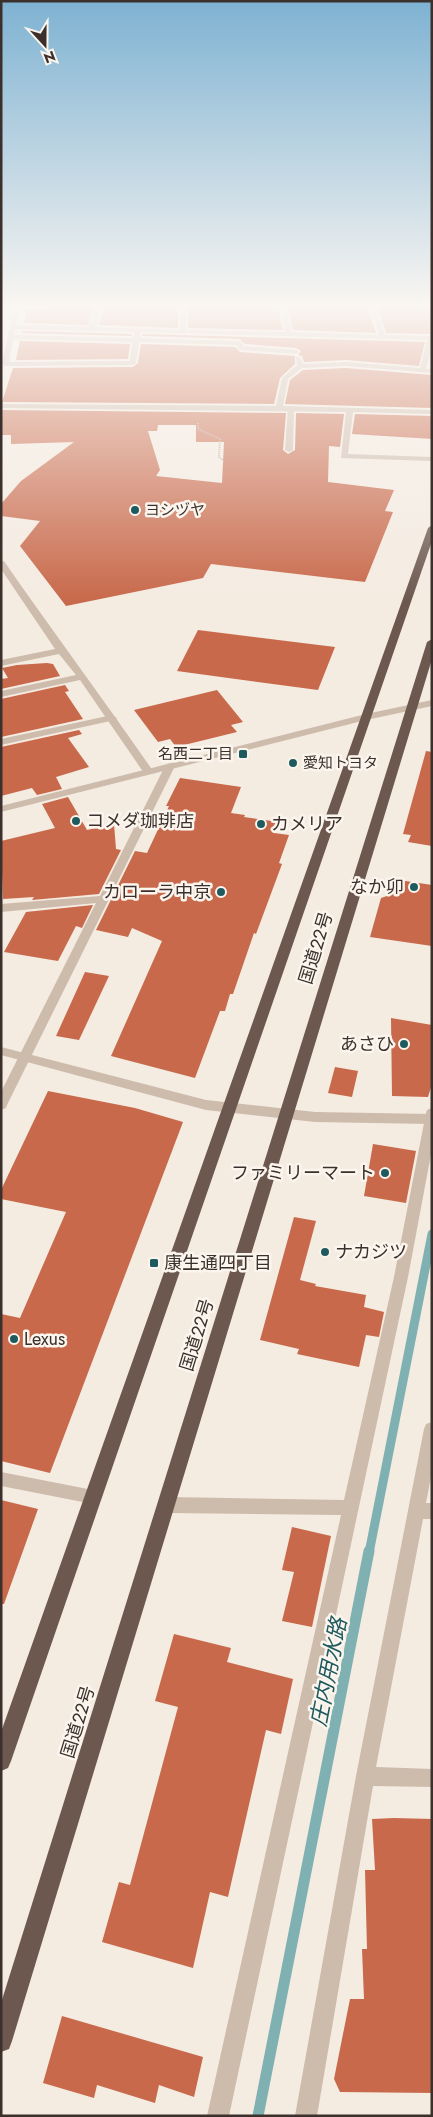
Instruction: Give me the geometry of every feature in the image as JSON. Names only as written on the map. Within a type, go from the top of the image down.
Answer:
[{"type":"highway","name":"国道22号","points":[[1,1761],[432,528]]},
{"type":"highway","name":"国道22号","points":[[1,2041],[432,642]]},
{"type":"street","points":[[279,408],[280,404]]},
{"type":"street","points":[[1,406],[292,408],[432,412]]},
{"type":"street","points":[[289,450],[292,408]]},
{"type":"street","points":[[350,409],[344,456],[432,459]]},
{"type":"street","points":[[1,563],[60,651],[82,677],[148,771]]},
{"type":"street","points":[[1,663],[60,651]]},
{"type":"street","points":[[1,694],[82,677]]},
{"type":"street","points":[[1,809],[366,717],[432,703]]},
{"type":"street","points":[[1,742],[112,718]]},
{"type":"street","points":[[1,1105],[170,766]]},
{"type":"street","points":[[1,908],[104,899]]},
{"type":"street","points":[[1,1051],[206,1105],[315,1117],[431,1117],[401,1277],[218,2116]]},
{"type":"street","points":[[306,2116],[365,1776],[424,1511],[432,1429]]},
{"type":"street","points":[[1,1479],[93,1497]]},
{"type":"street","points":[[167,1505],[350,1508]]},
{"type":"street","points":[[365,1776],[432,1778]]},
{"type":"path","points":[[198,407],[198,428],[220,439],[219,457],[224,461]]},
{"type":"building","points":[[285,404],[432,404],[432,408]]},
{"type":"building","points":[[1,410],[286,413],[283,450],[288,454],[295,450],[296,413],[344,414],[340,447],[329,446],[328,482],[394,490],[385,511],[393,512],[365,582],[211,564],[203,578],[66,606],[20,546],[40,521],[1,516],[1,504],[21,481],[74,442],[11,444],[11,435],[1,435]],"holes":[[[158,425],[196,425],[196,442],[224,442],[222,483],[156,476],[160,470],[148,431],[157,431]]]},
{"type":"building","points":[[355,414],[432,416],[432,439],[352,434]]},
{"type":"building","points":[[198,630],[335,647],[318,690],[177,671]]},
{"type":"building","points":[[53,664],[60,676],[1,689],[1,679],[8,678],[2,668]]},
{"type":"building","points":[[65,685],[69,691],[65,692],[83,719],[1,737],[1,699]]},
{"type":"building","points":[[217,690],[243,722],[231,725],[237,732],[176,747],[170,739],[158,742],[134,710]]},
{"type":"building","points":[[79,730],[82,734],[68,738],[89,767],[56,777],[62,789],[37,795],[32,788],[1,796],[1,747]]},
{"type":"building","points":[[426,751],[432,752],[432,846],[408,842],[411,835],[403,834]]},
{"type":"building","points":[[180,778],[241,787],[231,813],[245,815],[244,817],[279,822],[274,833],[289,835],[279,863],[282,864],[256,934],[254,933],[233,994],[230,994],[225,1011],[220,1011],[195,1078],[111,1056],[162,941],[132,928],[128,937],[96,930],[135,851],[147,853],[169,806],[166,806]]},
{"type":"building","points":[[68,797],[87,830],[114,824],[116,849],[121,850],[99,894],[32,900],[34,897],[3,899],[1,841],[55,828],[42,804]]},
{"type":"building","points":[[392,879],[432,885],[432,946],[370,937],[381,898],[387,896]]},
{"type":"building","points":[[93,905],[82,928],[76,926],[58,961],[4,952],[26,912]]},
{"type":"building","points":[[85,972],[109,976],[79,1040],[56,1036]]},
{"type":"building","points":[[391,1018],[432,1025],[432,1084],[428,1097],[392,1096]]},
{"type":"building","points":[[335,1067],[358,1071],[352,1097],[328,1093]]},
{"type":"building","points":[[48,1091],[135,1108],[183,1122],[50,1473],[1,1461],[1,1314],[20,1318],[66,1212],[1,1199],[1,1190]]},
{"type":"building","points":[[373,1144],[416,1151],[406,1203],[364,1196]]},
{"type":"building","points":[[294,1217],[316,1221],[300,1280],[316,1284],[315,1286],[366,1295],[364,1307],[384,1312],[379,1337],[366,1335],[359,1367],[297,1354],[299,1349],[260,1340]]},
{"type":"building","points":[[1,1500],[38,1509],[4,1604],[1,1604]]},
{"type":"building","points":[[292,1527],[331,1536],[312,1627],[282,1621],[294,1572],[282,1570]]},
{"type":"building","points":[[174,1634],[231,1648],[227,1662],[293,1679],[281,1734],[266,1730],[228,1897],[210,1892],[193,1968],[102,1942],[119,1882],[130,1885],[178,1707],[155,1701]]},
{"type":"building","points":[[372,1819],[432,1819],[432,2093],[340,2092],[334,2079],[350,1999],[364,1999],[362,1949],[367,1949],[365,1870],[375,1870]]},
{"type":"building","points":[[62,2016],[203,2057],[194,2097],[159,2085],[155,2103],[97,2085],[94,2098],[43,2083]]},
{"type":"waterway","name":"庄内用水路","points":[[369,1553],[432,1234]]},
{"type":"waterway","name":"庄内用水路","points":[[258,2116],[369,1551]]},
{"type":"place","name":"ヨシヅヤ","points":[[135,510]]},
{"type":"place","name":"名西二丁目","points":[[243,754]]},
{"type":"place","name":"愛知トヨタ","points":[[293,763]]},
{"type":"place","name":"コメダ珈琲店","points":[[76,821]]},
{"type":"place","name":"カメリア","points":[[261,824]]},
{"type":"place","name":"なか卯","points":[[414,887]]},
{"type":"place","name":"カローラ中京","points":[[221,892]]},
{"type":"place","name":"あさひ","points":[[404,1044]]},
{"type":"place","name":"ファミリーマート","points":[[385,1173]]},
{"type":"place","name":"ナカジツ","points":[[325,1252]]},
{"type":"place","name":"康生通四丁目","points":[[154,1263]]},
{"type":"place","name":"Lexus","points":[[14,1339]]}]
